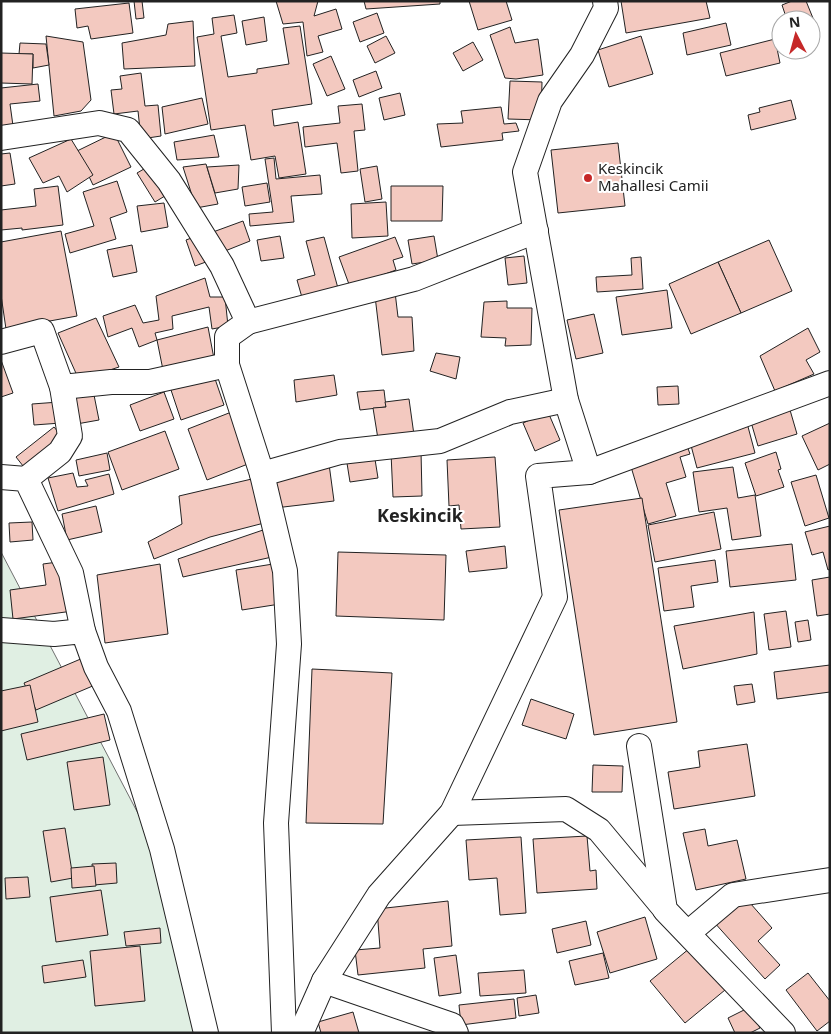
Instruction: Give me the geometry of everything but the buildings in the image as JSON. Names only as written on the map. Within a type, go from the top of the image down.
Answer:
[{"type":"street","points":[[589,472],[566,400],[525,172],[550,101],[582,55],[606,8],[605,1]]},
{"type":"street","points":[[1,138],[98,123],[128,130],[169,181],[222,266],[248,322]]},
{"type":"street","points":[[284,1033],[276,823],[289,644],[285,571],[262,474],[227,365],[227,337],[248,322],[414,280],[536,231]]},
{"type":"street","points":[[1,342],[42,331],[62,387],[70,436],[60,452],[26,479],[1,477]]},
{"type":"street","points":[[62,387],[111,382],[150,382],[227,365]]},
{"type":"street","points":[[302,1033],[324,981],[379,895],[452,813],[555,597],[538,476],[589,472],[830,383]]},
{"type":"street","points":[[262,474],[340,452],[440,441],[510,412],[566,400]]},
{"type":"street","points":[[26,479],[71,573],[84,631],[96,667],[119,710],[162,849],[206,1033]]},
{"type":"street","points":[[1,630],[54,634],[84,631]]},
{"type":"street","points":[[639,746],[665,910]]},
{"type":"street","points":[[452,813],[566,809],[599,830],[665,910],[783,1033]]},
{"type":"street","points":[[688,933],[733,895],[830,880]]},
{"type":"street","points":[[324,981],[452,1025],[456,1033]]},
{"type":"green space","points":[[1,552],[153,842],[196,1033],[1,1033]]},
{"type":"place","name":"Keskincik Mahallesi Camii","points":[[588,178]]},
{"type":"district","name":"Keskincik","points":[[420,516]]}]
